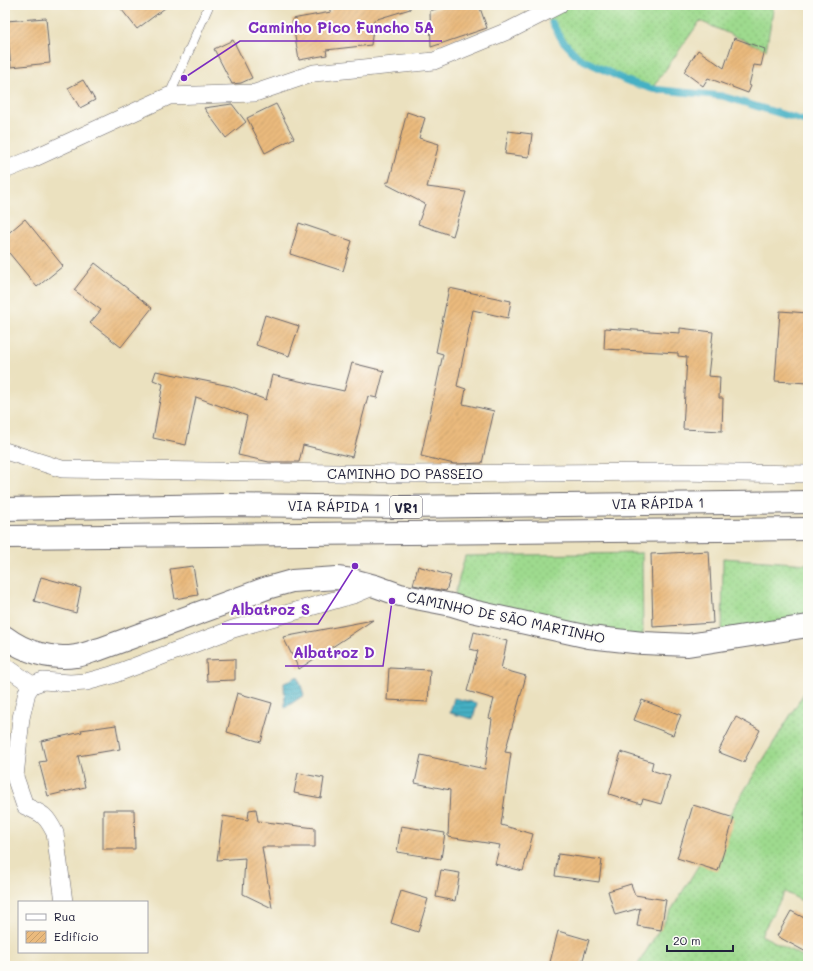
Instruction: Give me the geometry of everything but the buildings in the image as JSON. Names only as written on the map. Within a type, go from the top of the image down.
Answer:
[{"type":"main road","name":"VIA RÁPIDA 1","points":[[5,509],[225,505],[401,507],[808,502]]},
{"type":"main road","name":"VIA RÁPIDA 1","points":[[5,537],[808,529]]},
{"type":"main road","name":"CAMINHO DE SÃO MARTINHO","points":[[5,637],[14,644],[28,651],[58,656],[76,656],[100,649],[267,588],[292,581],[337,578],[353,580],[400,595],[452,605],[472,611],[589,637],[643,643],[688,645],[808,626]]},
{"type":"street","points":[[5,170],[169,96],[255,93],[314,73],[434,61],[510,30],[559,5]]},
{"type":"street","name":"CAMINHO DO PASSEIO","points":[[5,451],[62,469],[408,474],[672,472],[808,474]]},
{"type":"street","points":[[64,901],[55,833],[50,823],[42,814],[25,806],[15,777],[21,718],[27,692],[32,685],[43,681],[70,683],[86,682],[112,675],[233,629],[356,594],[375,586]]},
{"type":"street","points":[[5,666],[32,685]]},
{"type":"lane","points":[[169,96],[209,5]]},
{"type":"green space","points":[[559,5],[774,5],[766,50],[700,21],[651,90],[626,83],[577,60],[561,42],[545,13]]},
{"type":"green space","points":[[642,553],[643,643],[452,605],[465,556]]},
{"type":"green space","points":[[723,558],[808,564],[808,626],[722,640]]},
{"type":"green space","points":[[808,669],[808,904],[785,892],[761,935],[808,959],[808,966],[637,966],[804,693]]},
{"type":"water","points":[[298,676],[304,695],[285,708],[284,683]]},
{"type":"water","points":[[454,698],[477,703],[473,719],[450,713]]},
{"type":"waterway","points":[[552,23],[562,40],[579,58],[627,81],[652,89],[722,96],[808,122]]},
{"type":"place","name":"Caminho Pico Funcho 5A","points":[[184,78]]},
{"type":"place","name":"Albatroz S","points":[[355,566]]},
{"type":"place","name":"Albatroz D","points":[[392,601]]}]
